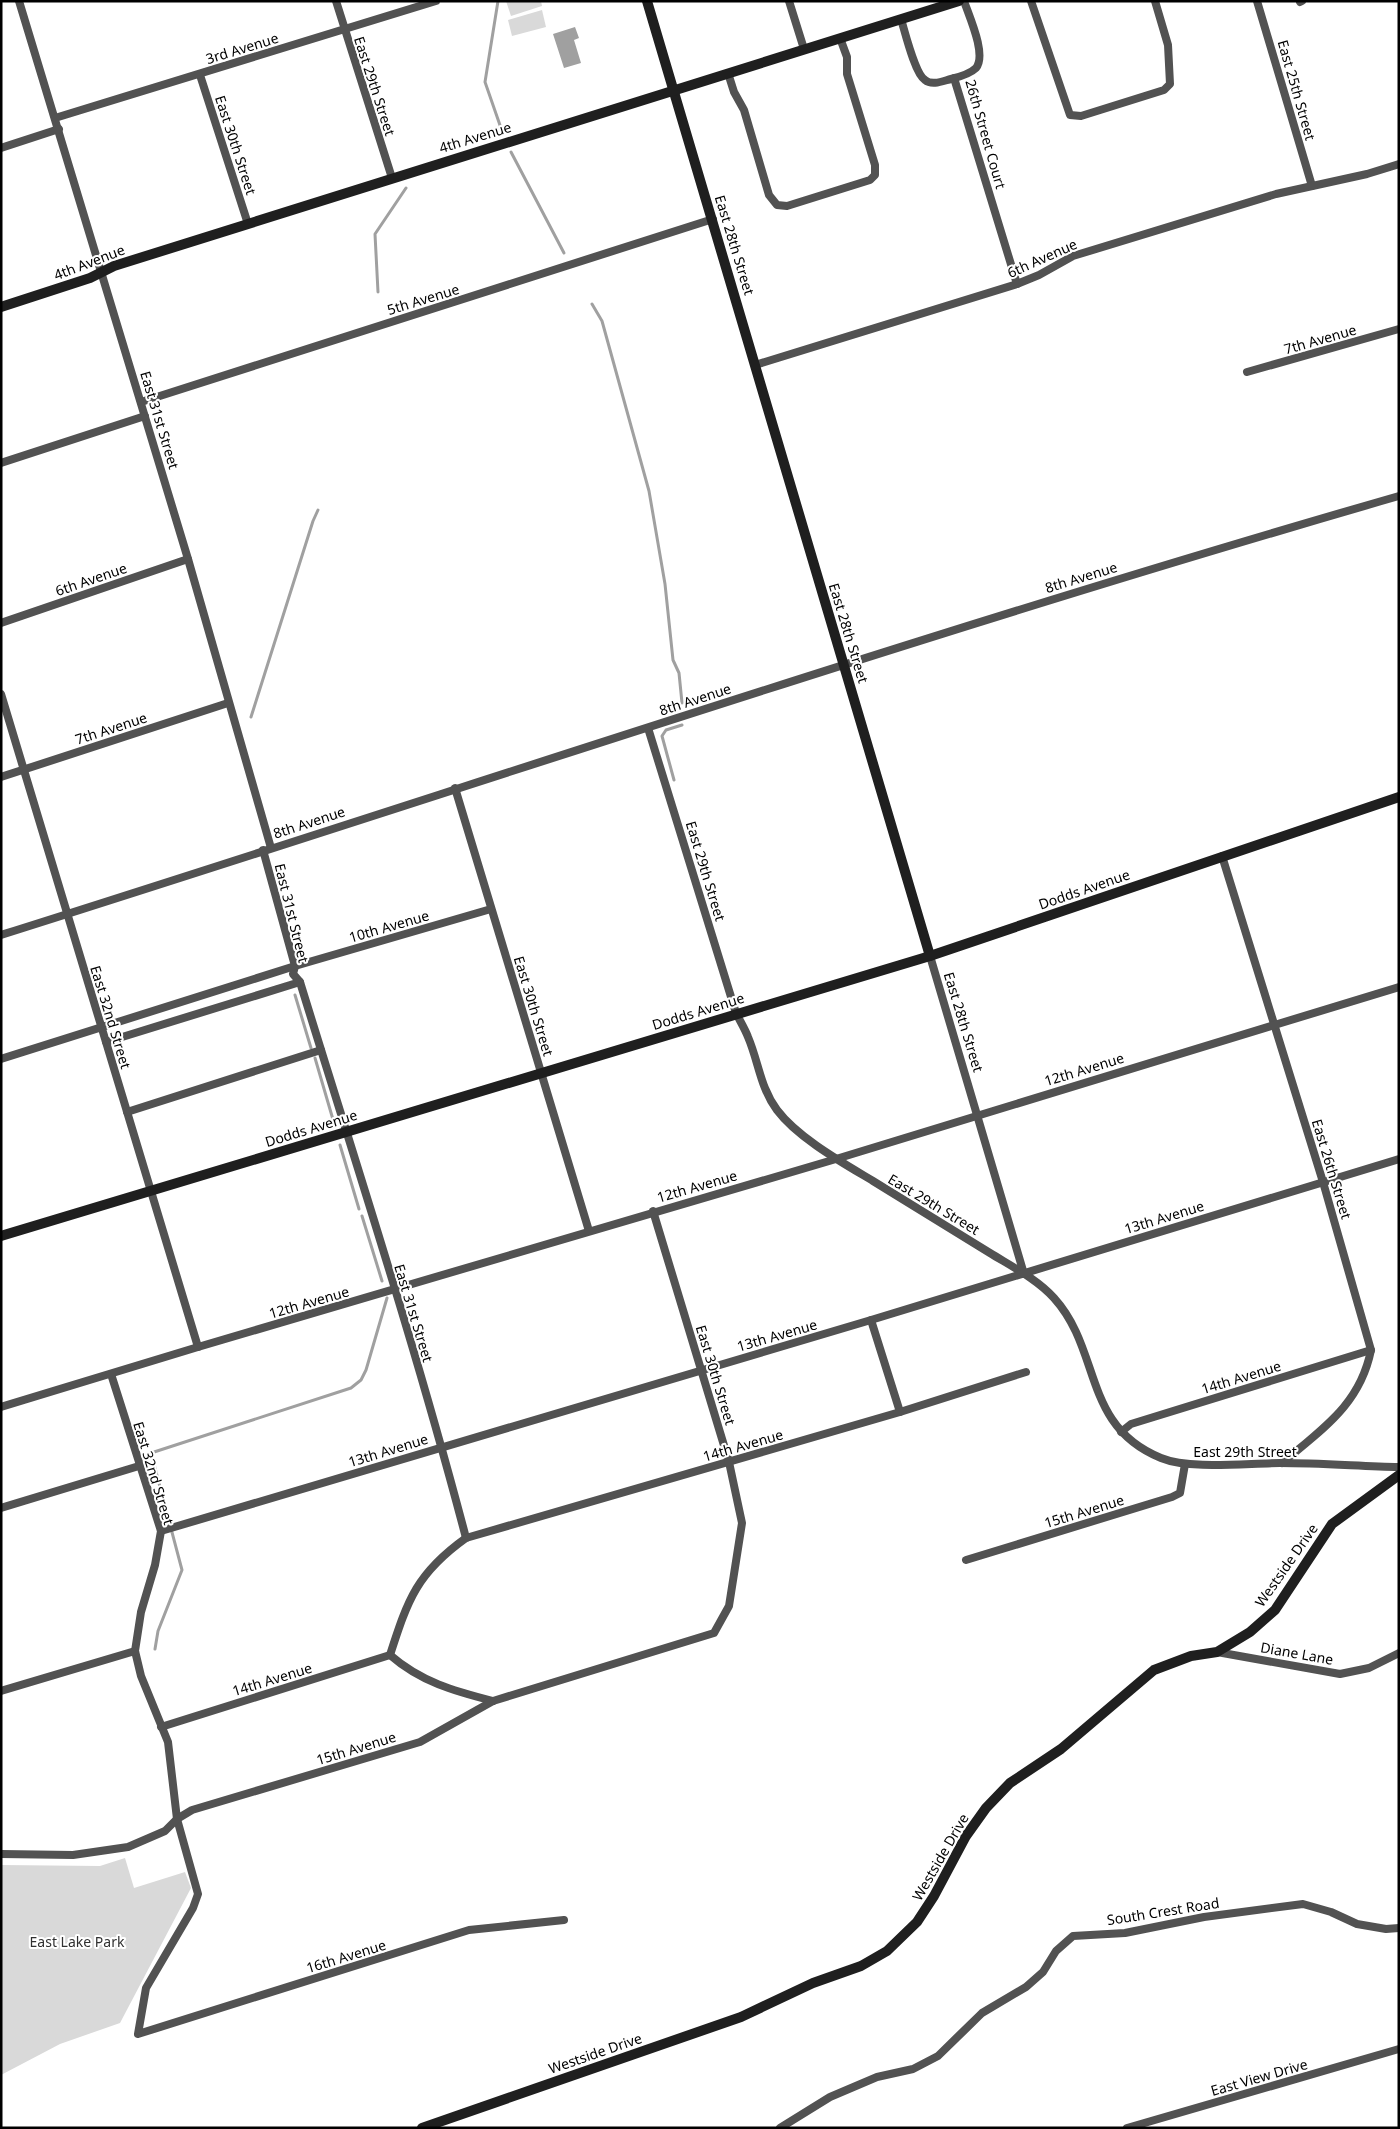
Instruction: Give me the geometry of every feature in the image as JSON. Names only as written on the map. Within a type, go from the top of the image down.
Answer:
[{"type":"street","name":"East 31st Street","points":[[19,1],[103,272],[271,848]]},
{"type":"street","name":"East 29th Street","points":[[336,1],[392,178]]},
{"type":"street","name":"3rd Avenue","points":[[55,118],[436,1]]},
{"type":"street","name":"East 28th Street","points":[[647,1],[1024,1274]]},
{"type":"street","points":[[789,1],[804,49]]},
{"type":"street","name":"4th Avenue","points":[[1,307],[90,278],[114,266],[901,19],[932,5],[959,1]]},
{"type":"street","name":"26th Street Court","points":[[964,1],[979,48],[977,67],[954,78],[1017,284]]},
{"type":"street","points":[[1031,1],[1070,115],[1081,116],[1164,90],[1170,84],[1168,45],[1155,1]]},
{"type":"street","name":"East 25th Street","points":[[1257,1],[1312,186]]},
{"type":"street","points":[[901,19],[919,72],[924,80],[932,83],[954,78]]},
{"type":"street","points":[[728,72],[734,92],[744,110],[769,195],[777,205],[787,206],[870,180],[875,175],[875,164],[846,74],[847,57],[840,38]]},
{"type":"street","name":"East 30th Street","points":[[200,75],[248,224]]},
{"type":"street","points":[[1,148],[59,130]]},
{"type":"street","name":"6th Avenue","points":[[755,365],[1017,284],[1039,276],[1073,256],[1276,194],[1399,164]]},
{"type":"street","name":"5th Avenue","points":[[141,402],[713,219]]},
{"type":"street","name":"7th Avenue","points":[[1247,372],[1399,329]]},
{"type":"street","points":[[1,463],[145,416]]},
{"type":"street","name":"8th Avenue","points":[[1,935],[844,664],[1110,581],[1399,496]]},
{"type":"street","name":"6th Avenue","points":[[1,623],[188,559]]},
{"type":"street","name":"East 32nd Street","points":[[1,694],[198,1346]]},
{"type":"street","name":"7th Avenue","points":[[1,777],[228,704]]},
{"type":"street","name":"East 29th Street","points":[[648,728],[736,1013],[749,1038],[766,1093],[778,1112],[792,1126],[836,1159],[1024,1274],[1054,1298],[1074,1327],[1107,1413],[1130,1441],[1145,1450],[1163,1459],[1185,1464],[1282,1463],[1399,1467]]},
{"type":"street","name":"East 30th Street","points":[[455,788],[589,1231]]},
{"type":"street","name":"Dodds Avenue","points":[[1,1236],[930,956],[1399,797]]},
{"type":"street","name":"East 31st Street","points":[[262,850],[295,966],[293,974],[300,982],[321,1050],[442,1447],[466,1538]]},
{"type":"street","name":"East 26th Street","points":[[1222,856],[1323,1182],[1371,1350],[1367,1370],[1358,1389],[1344,1410],[1282,1463]]},
{"type":"street","name":"10th Avenue","points":[[101,1028],[295,966],[491,909]]},
{"type":"street","points":[[106,1042],[300,982]]},
{"type":"street","name":"12th Avenue","points":[[2,1405],[394,1290],[653,1211],[836,1159],[1399,987]]},
{"type":"street","points":[[1,1059],[101,1028]]},
{"type":"street","points":[[127,1112],[321,1050]]},
{"type":"street","name":"13th Avenue","points":[[161,1531],[871,1320],[1399,1159]]},
{"type":"street","name":"East 30th Street","points":[[653,1211],[730,1462],[742,1523],[729,1606],[714,1633]]},
{"type":"street","points":[[871,1320],[900,1412]]},
{"type":"street","name":"14th Avenue","points":[[1121,1432],[1131,1424],[1371,1350]]},
{"type":"street","name":"14th Avenue","points":[[466,1538],[900,1412],[1026,1372]]},
{"type":"street","name":"East 32nd Street","points":[[112,1374],[139,1466],[161,1531],[155,1565],[140,1612],[135,1651],[141,1676],[168,1742],[177,1819],[198,1894],[194,1908],[146,1988],[138,2034]]},
{"type":"street","name":"15th Avenue","points":[[966,1560],[1172,1497],[1180,1492],[1185,1464]]},
{"type":"street","points":[[1,1508],[139,1466]]},
{"type":"street","name":"Westside Drive","points":[[422,2128],[741,2017],[813,1983],[861,1966],[887,1951],[917,1922],[934,1896],[966,1836],[986,1808],[1010,1783],[1074,1738],[1154,1670],[1191,1656],[1217,1652],[1250,1632],[1275,1610],[1332,1524],[1399,1475]]},
{"type":"street","points":[[466,1538],[441,1556],[421,1580],[404,1610],[390,1655],[407,1670],[447,1689],[493,1701]]},
{"type":"street","name":"15th Avenue","points":[[1,1854],[73,1855],[128,1847],[165,1831],[177,1819],[192,1810],[420,1742],[493,1701],[714,1633]]},
{"type":"street","points":[[1,1691],[135,1651]]},
{"type":"street","name":"Diane Lane","points":[[1217,1652],[1340,1674],[1369,1668],[1399,1653]]},
{"type":"street","name":"14th Avenue","points":[[161,1727],[390,1655]]},
{"type":"street","name":"South Crest Road","points":[[780,2128],[830,2097],[877,2077],[913,2069],[938,2056],[982,2013],[1026,1987],[1038,1977],[1056,1951],[1073,1936],[1125,1933],[1204,1917],[1303,1904],[1331,1912],[1357,1924],[1386,1929],[1399,1928]]},
{"type":"street","name":"16th Avenue","points":[[138,2034],[469,1930],[564,1920]]},
{"type":"street","name":"East View Drive","points":[[1127,2128],[1399,2049]]},
{"type":"green space","points":[[506,1],[541,1],[542,6],[511,16]]},
{"type":"green space","points":[[542,10],[546,27],[512,36],[508,20]]},
{"type":"green space","name":"East Lake Park","points":[[125,1858],[134,1888],[185,1872],[191,1888],[120,2023],[60,2044],[1,2075],[1,1865],[100,1866]]},
{"type":"shaded area","points":[[575,27],[579,38],[574,40],[581,63],[564,68],[553,34]]},
{"type":"waterway","points":[[498,1],[485,82],[502,131]]},
{"type":"waterway","points":[[511,152],[564,253]]},
{"type":"waterway","points":[[378,292],[375,234],[406,188]]},
{"type":"waterway","points":[[592,304],[602,321],[649,491],[665,584],[673,660],[679,673],[682,703]]},
{"type":"waterway","points":[[251,717],[318,510]]},
{"type":"waterway","points":[[674,780],[662,736],[666,730],[682,725]]},
{"type":"waterway","points":[[295,995],[311,1048]]},
{"type":"waterway","points":[[315,1058],[334,1123]]},
{"type":"waterway","points":[[340,1145],[359,1209]]},
{"type":"waterway","points":[[362,1216],[382,1281]]},
{"type":"waterway","points":[[155,1649],[158,1631],[182,1570],[151,1453],[351,1388],[361,1380],[366,1370],[387,1298]]}]
